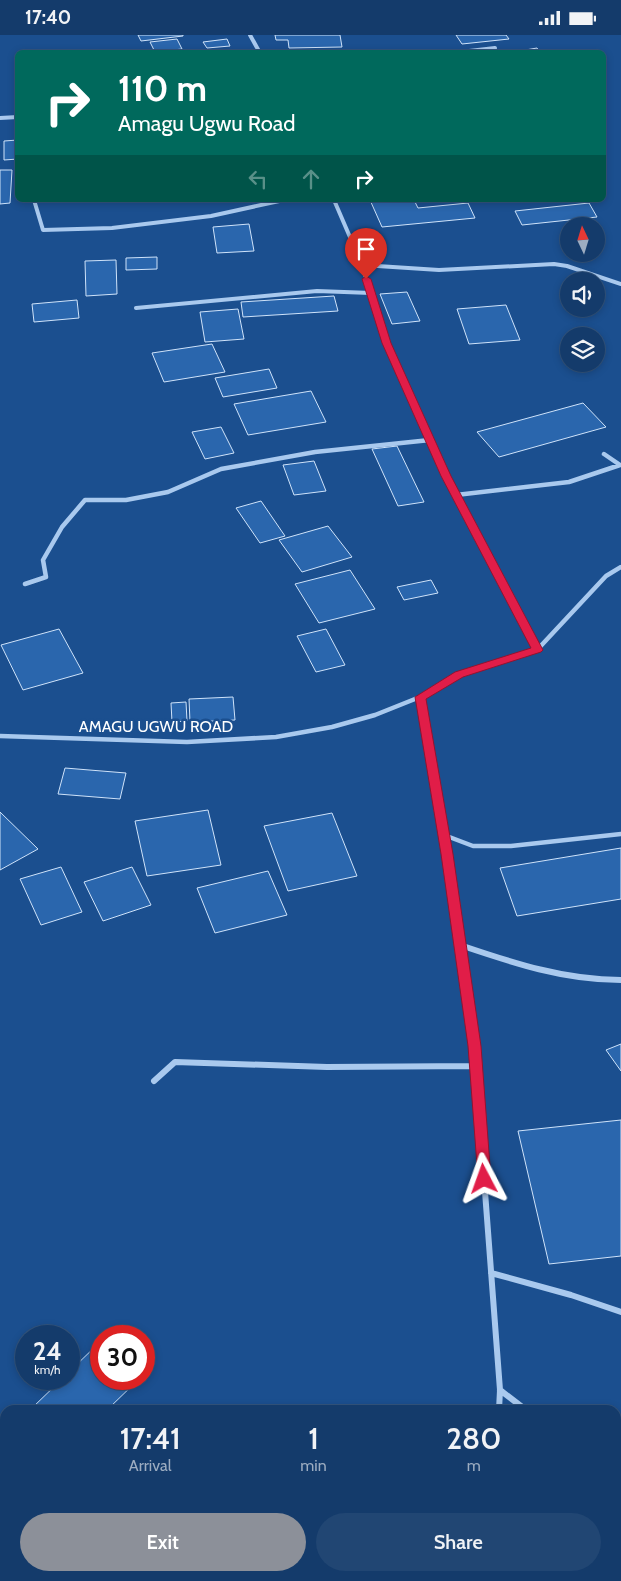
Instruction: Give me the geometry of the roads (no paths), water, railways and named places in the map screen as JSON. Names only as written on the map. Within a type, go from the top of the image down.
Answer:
[{"type":"street","points":[[250,35],[258,50]]},
{"type":"street","points":[[478,50],[495,48]]},
{"type":"street","points":[[0,118],[15,117]]},
{"type":"street","points":[[35,202],[43,230],[112,228],[211,216],[275,202]]},
{"type":"street","points":[[335,202],[362,265],[386,343],[456,495],[537,650]]},
{"type":"street","points":[[362,265],[439,270],[554,264],[567,266],[621,284]]},
{"type":"street","points":[[136,308],[317,291],[371,293]]},
{"type":"street","points":[[25,584],[46,577],[43,560],[62,527],[84,500],[126,500],[168,492],[221,469],[315,451],[430,440]]},
{"type":"street","points":[[456,495],[568,482],[620,465],[604,454]]},
{"type":"street","name":"AMAGU UGWU ROAD","points":[[0,736],[186,742],[276,737],[375,715],[420,697],[459,675],[537,650],[606,576],[621,567]]},
{"type":"street","points":[[420,697],[444,835],[476,1066],[500,1405]]},
{"type":"street","points":[[444,835],[473,846],[511,847],[621,834]]},
{"type":"street","points":[[460,945],[532,970],[598,981],[621,980]]},
{"type":"street","points":[[154,1081],[175,1063],[327,1067],[476,1066]]},
{"type":"street","points":[[492,1273],[571,1295],[621,1312]]},
{"type":"street","points":[[500,1390],[520,1405]]}]
